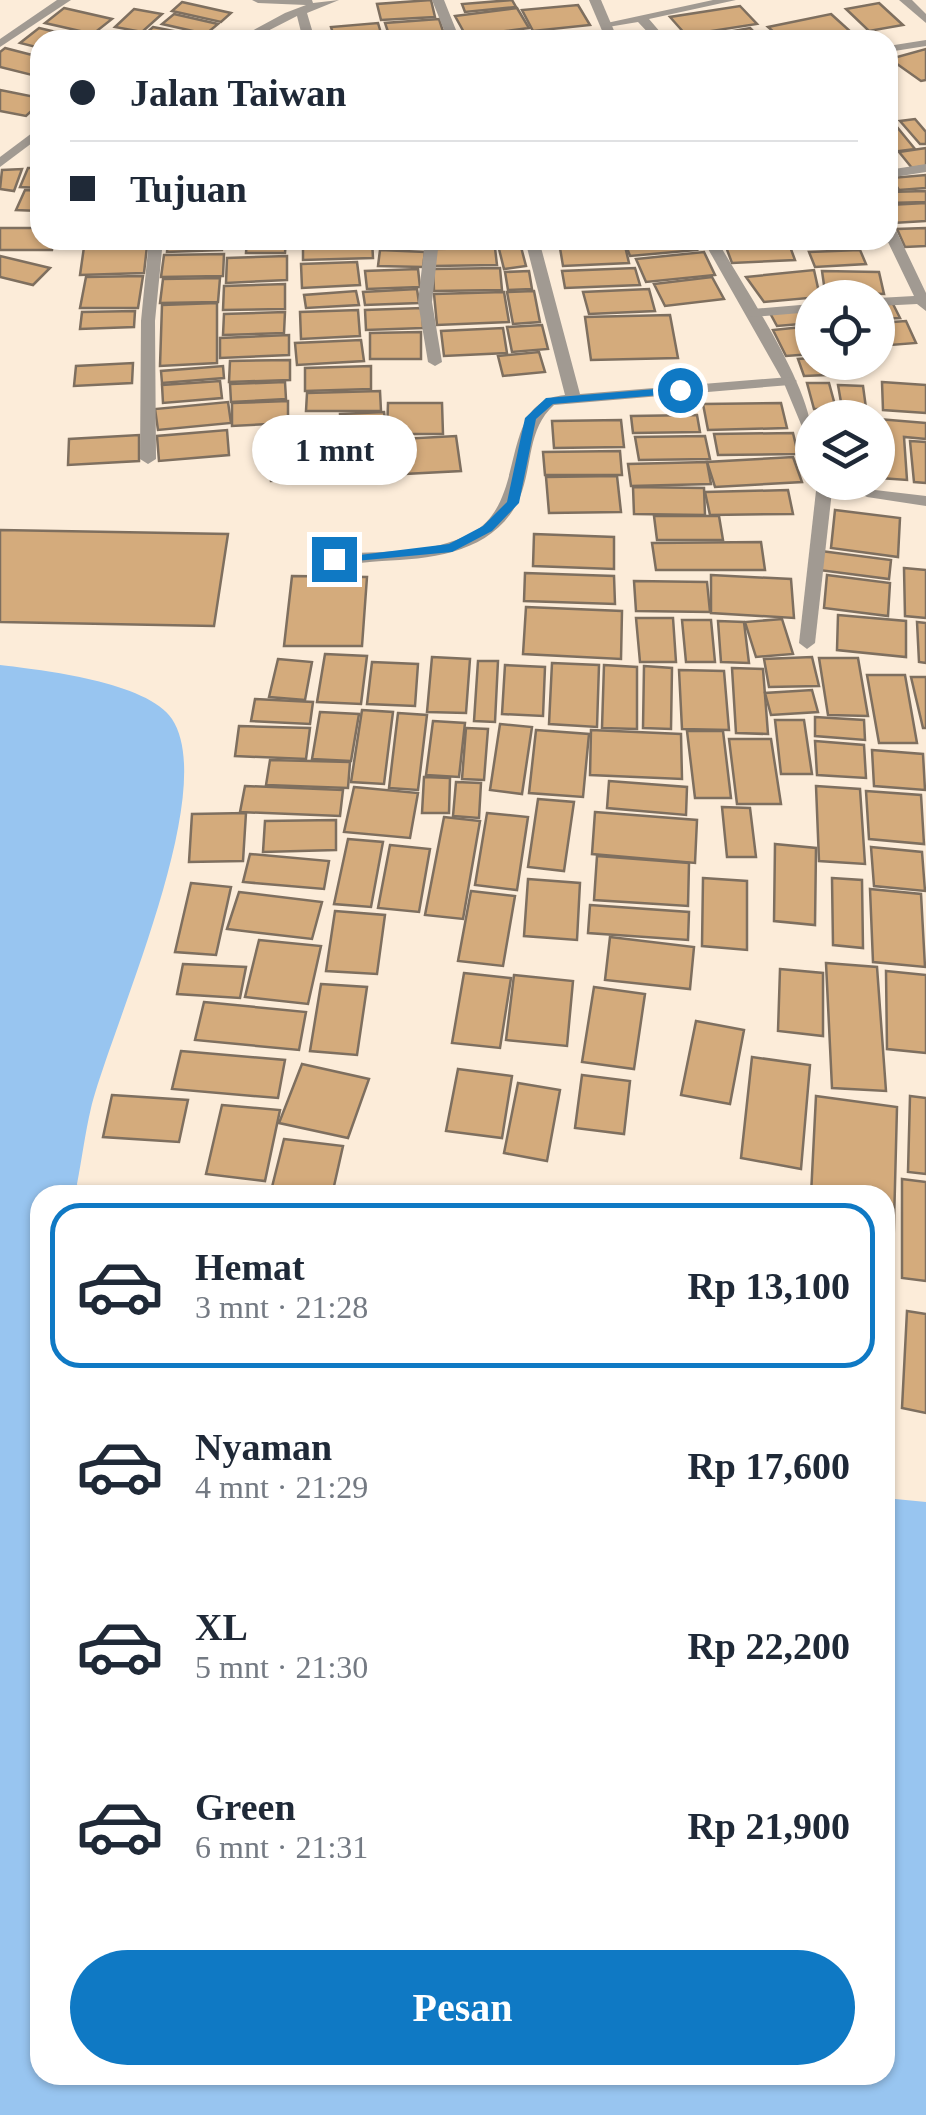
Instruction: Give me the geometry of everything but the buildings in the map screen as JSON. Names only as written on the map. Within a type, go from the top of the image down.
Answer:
[{"type":"street","points":[[0,44],[65,0]]},
{"type":"street","points":[[258,0],[326,2]]},
{"type":"street","points":[[438,0],[450,30]]},
{"type":"street","points":[[595,0],[610,30]]},
{"type":"street","points":[[608,24],[730,0]]},
{"type":"street","points":[[905,0],[926,20]]},
{"type":"street","points":[[261,30],[326,2]]},
{"type":"street","points":[[301,10],[306,30]]},
{"type":"street","points":[[641,18],[652,30]]},
{"type":"street","points":[[898,47],[926,43]]},
{"type":"street","points":[[0,163],[30,139]]},
{"type":"street","points":[[898,172],[926,168]]},
{"type":"street","points":[[895,302],[925,301],[898,248]]},
{"type":"street","points":[[148,458],[148,321],[155,250]]},
{"type":"street","points":[[431,250],[425,302],[435,362]]},
{"type":"street","points":[[535,250],[573,396]]},
{"type":"street","points":[[716,250],[798,400]]},
{"type":"street","points":[[752,312],[795,309]]},
{"type":"street","points":[[334,559],[452,548],[488,528],[513,503],[530,418],[550,401],[573,396],[790,381]]},
{"type":"street","points":[[895,497],[926,501]]},
{"type":"street","points":[[807,643],[823,500]]},
{"type":"water","points":[[0,665],[93,680],[141,696],[172,719],[183,753],[183,799],[173,852],[91,1108],[77,1185],[30,1185],[30,2085],[895,2085],[895,1499],[926,1502],[926,2115],[0,2115]]},
{"type":"route","points":[[334,559],[452,548],[488,528],[513,503],[522,475],[530,418],[538,407],[550,401],[573,396],[680,390]]}]
